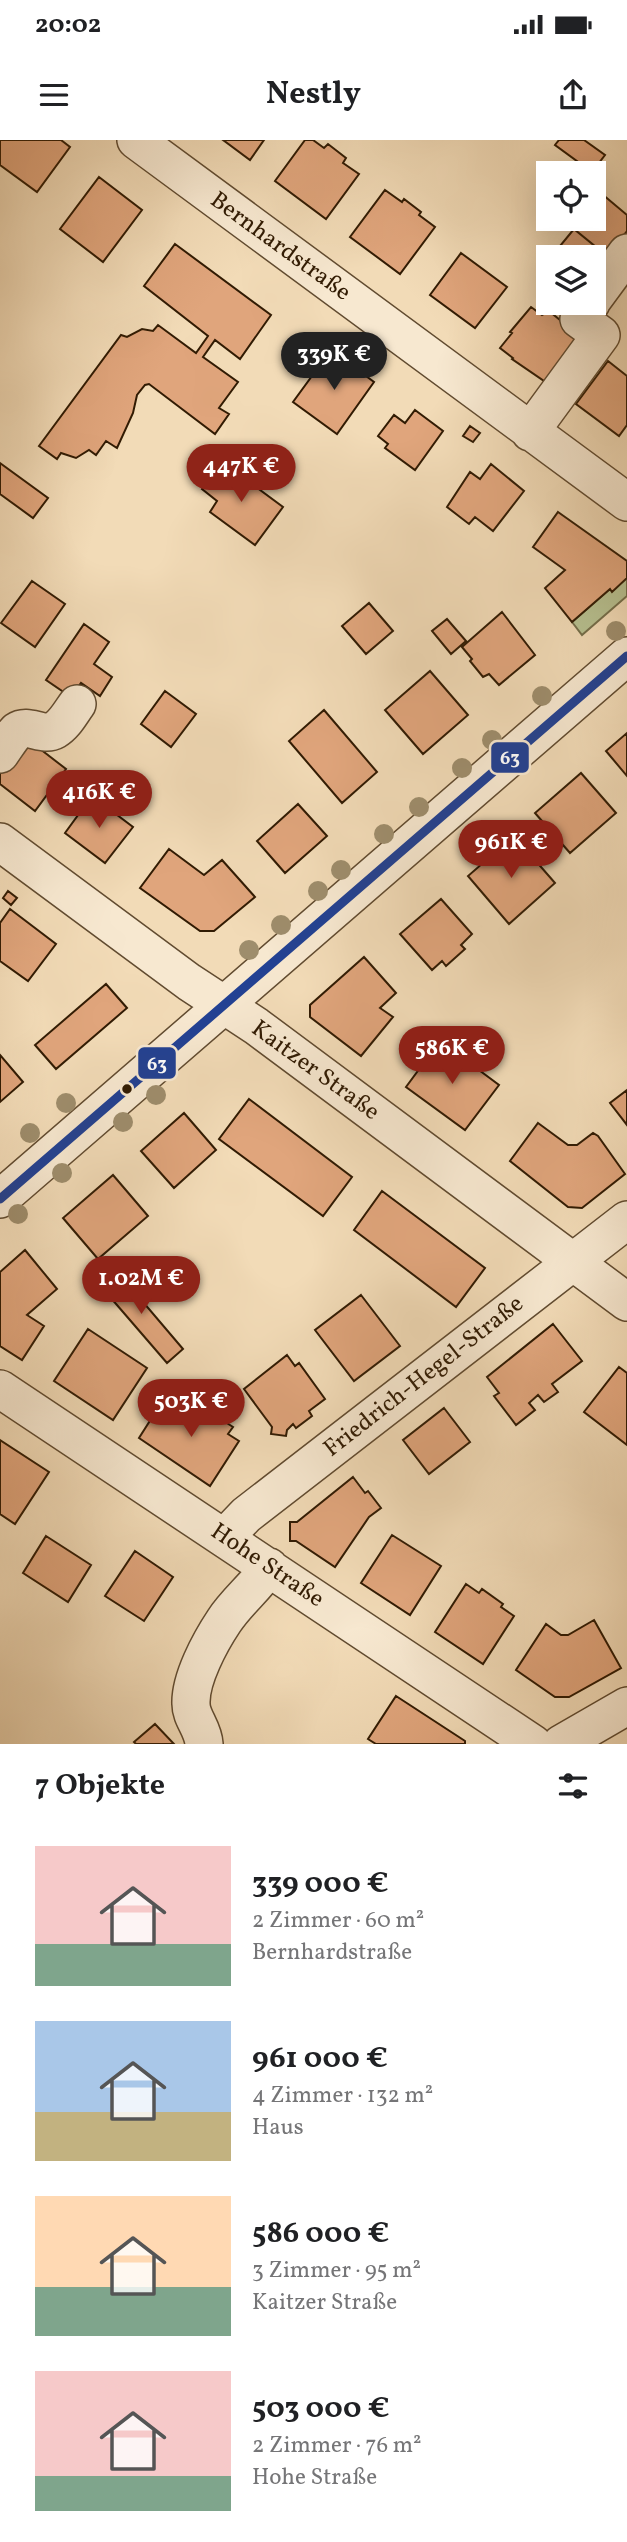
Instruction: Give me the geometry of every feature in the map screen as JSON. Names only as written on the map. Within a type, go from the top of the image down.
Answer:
[{"type":"street","name":"Bernhardstraße","points":[[136,140],[627,502]]},
{"type":"street","points":[[606,282],[627,253]]},
{"type":"street","points":[[530,432],[601,335],[579,319],[582,315]]},
{"type":"street","points":[[0,1199],[627,656]]},
{"type":"street","points":[[0,754],[17,731],[23,729],[52,732],[61,726],[78,704]]},
{"type":"street","name":"Kaitzer Straße","points":[[0,842],[188,982],[256,1026],[627,1302]]},
{"type":"street","name":"Friedrich-Hegel-Straße","points":[[224,1538],[246,1515],[627,1220]]},
{"type":"street","name":"Hohe Straße","points":[[6,1405],[224,1538],[533,1744]]},
{"type":"street","points":[[204,1744],[204,1732],[191,1709],[191,1686],[225,1619],[255,1587],[269,1567]]},
{"type":"street","points":[[561,1744],[627,1706]]},
{"type":"green space","points":[[627,578],[627,596],[582,635],[572,622]]},
{"type":"building","points":[[0,140],[61,140],[70,147],[37,192],[0,165]]},
{"type":"building","points":[[223,140],[264,140],[250,160]]},
{"type":"building","points":[[305,140],[313,140],[324,148],[328,144],[346,158],[343,163],[359,174],[326,219],[275,181]]},
{"type":"building","points":[[559,140],[584,140],[605,155],[600,161],[577,161],[555,145]]},
{"type":"building","points":[[99,177],[142,210],[103,262],[60,229]]},
{"type":"building","points":[[385,190],[402,202],[404,199],[435,227],[400,274],[350,237]]},
{"type":"building","points":[[606,197],[627,215],[627,231],[607,256],[606,245],[594,245],[576,231],[606,231]]},
{"type":"building","points":[[572,231],[576,231],[594,245],[561,245]]},
{"type":"building","points":[[175,244],[271,315],[240,359],[215,340],[203,357],[238,382],[219,408],[229,414],[215,434],[149,384],[145,385],[137,395],[133,413],[117,448],[106,441],[96,455],[89,450],[76,458],[61,453],[57,459],[39,446],[121,335],[127,337],[142,329],[153,331],[158,325],[196,353],[208,336],[144,286]]},
{"type":"building","points":[[461,253],[507,287],[475,328],[430,295]]},
{"type":"building","points":[[531,307],[536,311],[536,315],[554,315],[566,325],[565,331],[580,343],[550,385],[500,348],[512,333],[510,332]]},
{"type":"building","points":[[331,350],[374,382],[337,434],[293,402]]},
{"type":"building","points":[[608,361],[627,376],[627,425],[619,436],[576,404]]},
{"type":"building","points":[[415,410],[443,431],[415,470],[385,448],[388,444],[378,436],[394,415],[405,423]]},
{"type":"building","points":[[470,426],[480,433],[473,442],[463,436]]},
{"type":"building","points":[[222,462],[283,507],[255,545],[210,512],[217,501],[202,489]]},
{"type":"building","points":[[0,463],[48,498],[33,518],[0,494]]},
{"type":"building","points":[[491,464],[524,491],[493,531],[475,517],[469,524],[447,507],[470,472],[480,479]]},
{"type":"building","points":[[558,512],[627,561],[627,578],[572,622],[545,588],[565,570],[533,547]]},
{"type":"building","points":[[32,581],[65,604],[35,647],[1,623]]},
{"type":"building","points":[[369,603],[393,631],[366,654],[342,626]]},
{"type":"building","points":[[502,612],[535,655],[499,685],[489,674],[483,677],[462,647]]},
{"type":"building","points":[[447,619],[466,641],[451,654],[432,631]]},
{"type":"building","points":[[84,624],[109,642],[94,664],[112,677],[100,696],[81,683],[71,697],[46,680]]},
{"type":"building","points":[[430,671],[468,715],[423,754],[385,710]]},
{"type":"building","points":[[165,691],[196,714],[171,747],[141,724]]},
{"type":"building","points":[[324,710],[377,772],[342,803],[289,741]]},
{"type":"building","points":[[627,733],[627,776],[606,751]]},
{"type":"building","points":[[22,735],[66,769],[35,811],[0,784],[0,763]]},
{"type":"building","points":[[581,773],[616,813],[570,853],[535,813]]},
{"type":"building","points":[[92,796],[133,827],[105,863],[65,833]]},
{"type":"building","points":[[298,804],[327,836],[285,873],[257,841]]},
{"type":"building","points":[[514,836],[555,883],[509,924],[468,876]]},
{"type":"building","points":[[169,849],[204,875],[222,860],[255,897],[214,931],[200,931],[140,888]]},
{"type":"building","points":[[8,891],[17,898],[11,905],[3,898]]},
{"type":"building","points":[[441,899],[472,934],[461,945],[465,949],[446,966],[442,961],[432,970],[400,934]]},
{"type":"building","points":[[10,909],[56,944],[28,981],[0,961],[0,923]]},
{"type":"building","points":[[364,957],[396,993],[380,1008],[393,1017],[361,1056],[310,1017],[310,1005]]},
{"type":"building","points":[[106,984],[127,1008],[56,1069],[35,1045]]},
{"type":"building","points":[[440,1041],[499,1085],[465,1130],[406,1087]]},
{"type":"building","points":[[0,1055],[23,1082],[0,1102]]},
{"type":"building","points":[[627,1090],[627,1125],[610,1103]]},
{"type":"building","points":[[249,1099],[352,1177],[323,1216],[219,1139]]},
{"type":"building","points":[[184,1113],[216,1150],[174,1188],[141,1151]]},
{"type":"building","points":[[538,1123],[568,1145],[577,1145],[593,1133],[625,1174],[582,1208],[568,1207],[510,1161]]},
{"type":"building","points":[[113,1175],[148,1216],[98,1259],[63,1218]]},
{"type":"building","points":[[382,1191],[485,1268],[456,1307],[354,1230]]},
{"type":"building","points":[[25,1250],[57,1289],[27,1315],[44,1326],[22,1360],[0,1346],[0,1272]]},
{"type":"building","points":[[115,1269],[183,1349],[167,1363],[98,1283]]},
{"type":"building","points":[[361,1295],[400,1346],[354,1381],[315,1330]]},
{"type":"building","points":[[553,1324],[582,1361],[552,1384],[558,1392],[544,1402],[538,1395],[529,1403],[535,1410],[516,1425],[494,1396],[499,1393],[487,1377]]},
{"type":"building","points":[[88,1329],[147,1368],[113,1420],[54,1381]]},
{"type":"building","points":[[287,1355],[295,1366],[299,1363],[325,1399],[309,1411],[312,1416],[296,1428],[293,1424],[287,1430],[286,1436],[271,1434],[272,1427],[244,1389]]},
{"type":"building","points":[[619,1367],[627,1373],[627,1445],[584,1412]]},
{"type":"building","points":[[167,1394],[196,1413],[200,1406],[233,1427],[228,1434],[239,1441],[210,1486],[139,1438]]},
{"type":"building","points":[[444,1408],[470,1442],[429,1474],[403,1440]]},
{"type":"building","points":[[0,1440],[49,1472],[15,1524],[0,1514]]},
{"type":"building","points":[[353,1477],[381,1508],[369,1517],[335,1567],[296,1541],[290,1541],[290,1522],[297,1522]]},
{"type":"building","points":[[392,1535],[441,1566],[410,1615],[361,1583]]},
{"type":"building","points":[[46,1536],[91,1565],[68,1602],[23,1573]]},
{"type":"building","points":[[135,1551],[173,1577],[144,1621],[105,1596]]},
{"type":"building","points":[[466,1584],[479,1593],[482,1589],[514,1616],[483,1664],[435,1632]]},
{"type":"building","points":[[594,1620],[621,1668],[569,1697],[555,1697],[516,1670],[546,1624],[561,1635],[568,1635]]},
{"type":"building","points":[[396,1696],[465,1741],[465,1744],[376,1744],[368,1739]]},
{"type":"building","points":[[155,1724],[174,1744],[134,1742]]},
{"type":"transit line","name":"63","points":[[0,1199],[627,656]]}]
